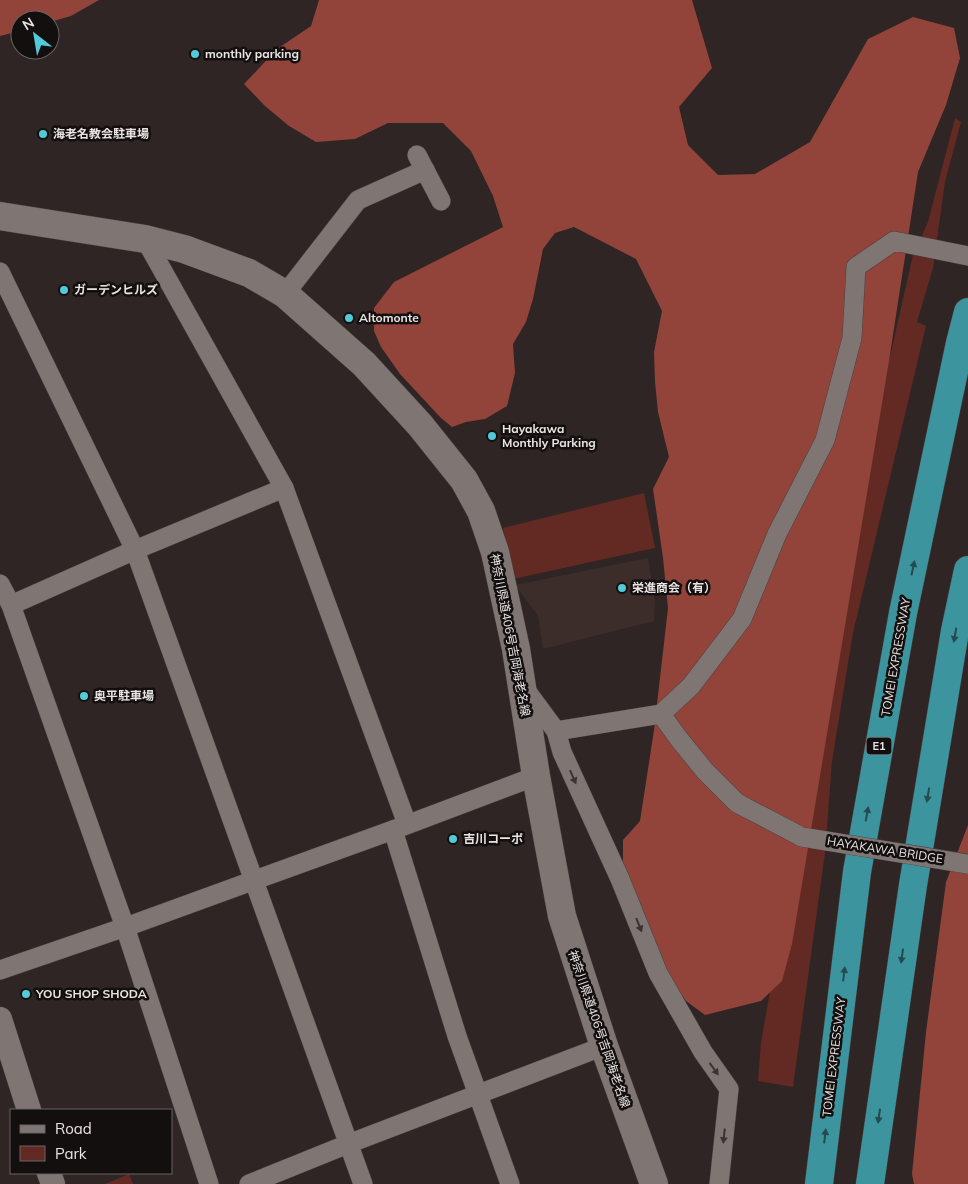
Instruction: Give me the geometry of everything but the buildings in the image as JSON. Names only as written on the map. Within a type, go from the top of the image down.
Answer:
[{"type":"highway","name":"TOMEI EXPRESSWAY","points":[[819,1184],[857,872],[903,613],[968,312]]},
{"type":"highway","points":[[870,1184],[913,885],[955,631],[968,570]]},
{"type":"main road","name":"神奈川県道406号吉岡海老名線","points":[[0,216],[145,239],[184,249],[249,273],[285,294],[364,364],[420,425],[464,480],[481,511],[495,552],[522,683],[536,776],[562,916],[604,1046],[654,1184]]},
{"type":"street","points":[[285,294],[358,200],[421,163],[441,202]]},
{"type":"street","points":[[145,239],[284,488],[400,827],[477,1094],[510,1184]]},
{"type":"street","points":[[556,731],[661,714],[691,686],[742,619],[777,534],[825,440],[852,338],[856,267],[894,241],[968,256]]},
{"type":"street","points":[[0,272],[135,550],[363,1184]]},
{"type":"street","points":[[11,605],[135,550],[284,488]]},
{"type":"street","points":[[0,584],[11,605],[125,927],[209,1184]]},
{"type":"street","points":[[522,683],[556,731],[562,752],[620,880],[658,973],[703,1052],[729,1089],[718,1184]]},
{"type":"street","name":"HAYAKAWA BRIDGE","points":[[661,714],[678,739],[705,771],[737,803],[802,837],[968,864]]},
{"type":"street","points":[[0,970],[125,927],[536,776]]},
{"type":"street","points":[[0,1019],[29,1109]]},
{"type":"street","points":[[249,1184],[604,1046]]},
{"type":"shaded area","points":[[0,0],[99,0],[71,16],[60,19],[60,10],[10,10],[10,34],[0,36]]},
{"type":"shaded area","points":[[319,0],[692,0],[712,68],[679,107],[688,145],[718,175],[755,174],[810,142],[868,39],[913,17],[954,28],[960,58],[946,105],[918,172],[889,361],[792,944],[782,981],[761,1001],[705,1015],[686,1001],[665,972],[636,913],[623,862],[623,840],[640,821],[654,730],[668,608],[653,489],[669,457],[658,412],[655,382],[654,352],[662,311],[636,259],[574,227],[555,233],[543,249],[533,299],[526,322],[513,344],[515,373],[507,406],[485,419],[466,422],[452,427],[441,418],[400,374],[381,347],[374,331],[374,308],[394,282],[503,227],[493,196],[471,151],[443,123],[388,123],[355,139],[316,142],[289,126],[265,106],[244,84],[277,49],[311,26]]},
{"type":"shaded area","points":[[648,558],[655,601],[654,621],[543,649],[538,616],[515,585]]},
{"type":"shaded area","points":[[968,825],[968,1184],[914,1184],[912,1174],[926,1032],[946,882]]},
{"type":"green space","points":[[955,118],[961,122],[945,182],[933,268],[917,322],[926,326],[853,633],[832,761],[825,853],[793,1087],[758,1081],[761,1042],[795,852],[889,361],[913,255],[928,222]]},
{"type":"green space","points":[[644,493],[655,548],[513,579],[503,528]]},
{"type":"green space","points":[[129,1174],[133,1184],[105,1184]]},
{"type":"place","name":"monthly parking","points":[[195,54]]},
{"type":"place","name":"海老名教会駐車場","points":[[43,134]]},
{"type":"place","name":"ガーデンヒルズ","points":[[64,290]]},
{"type":"place","name":"Altomonte","points":[[349,318]]},
{"type":"place","name":"Hayakawa Monthly Parking","points":[[492,436]]},
{"type":"place","name":"栄進商会（有）","points":[[622,588]]},
{"type":"place","name":"奥平駐車場","points":[[84,696]]},
{"type":"place","name":"吉川コーポ","points":[[453,839]]},
{"type":"place","name":"YOU SHOP SHODA","points":[[26,994]]}]
